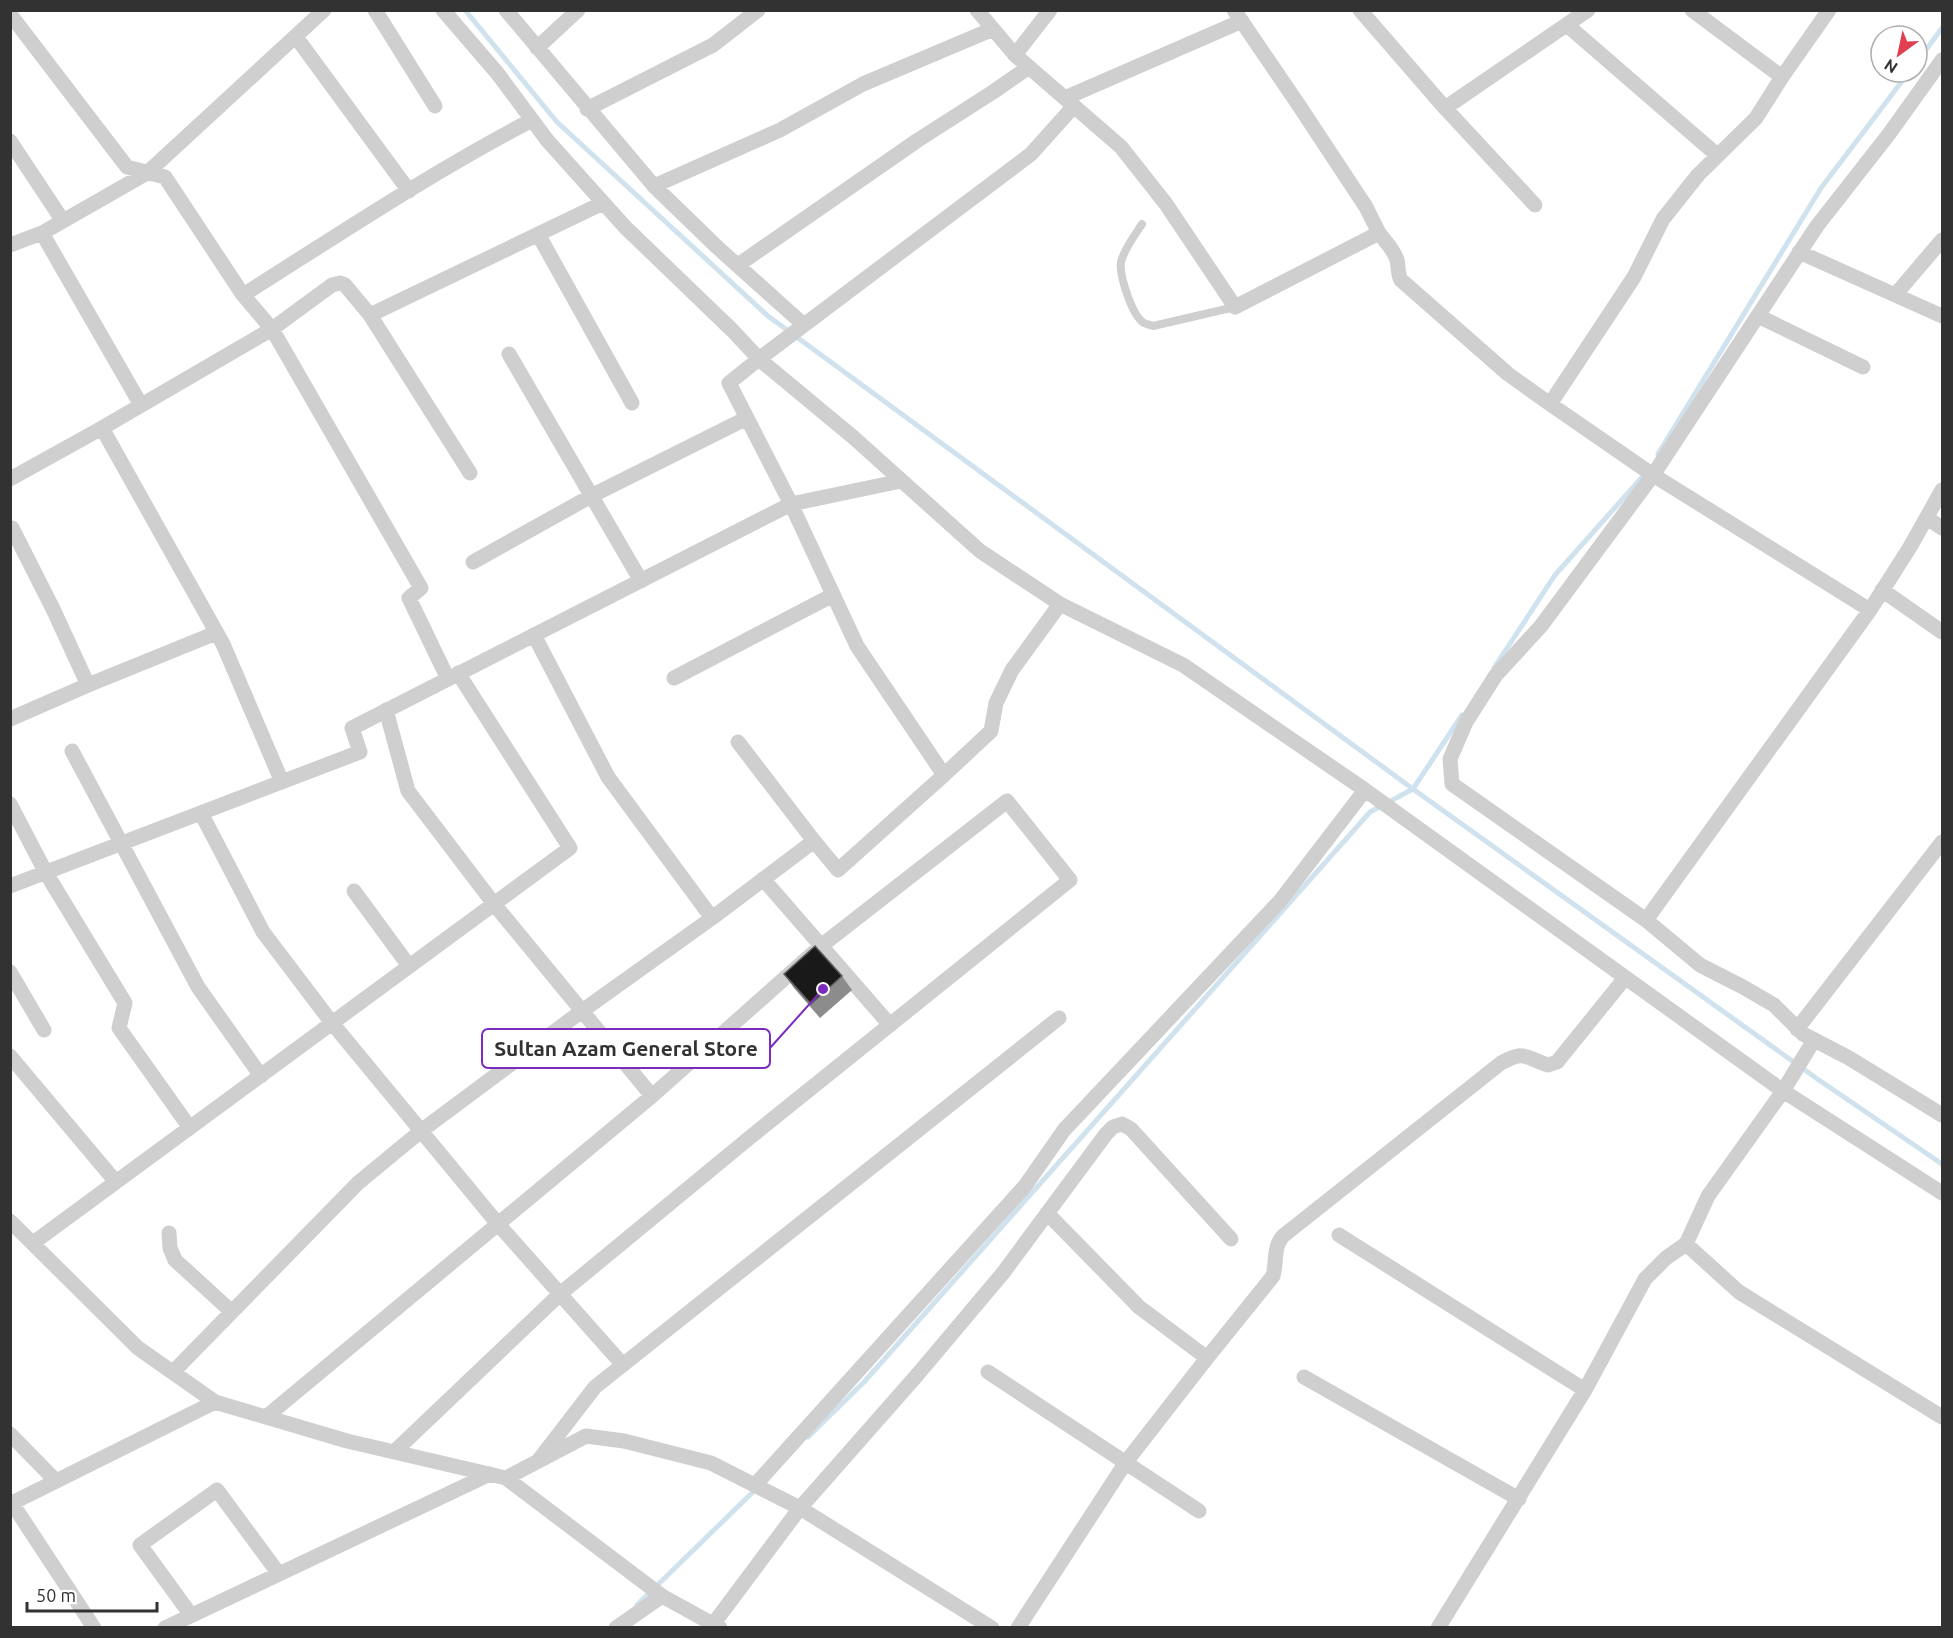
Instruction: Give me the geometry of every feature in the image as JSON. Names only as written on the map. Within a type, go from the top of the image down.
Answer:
[{"type":"street","points":[[10,246],[42,233],[147,173],[324,10]]},
{"type":"street","points":[[375,10],[435,106]]},
{"type":"street","points":[[443,10],[498,74],[547,140],[625,227],[733,331],[766,355],[980,551],[1060,604],[1184,665],[1365,790],[1783,1091],[1942,1193]]},
{"type":"street","points":[[506,10],[654,186],[801,328]]},
{"type":"street","points":[[537,48],[578,10]]},
{"type":"street","points":[[587,109],[713,45],[758,10]]},
{"type":"street","points":[[977,10],[1015,55],[1121,147],[1166,204],[1235,307],[1379,233]]},
{"type":"street","points":[[1015,55],[1050,10]]},
{"type":"street","points":[[1360,10],[1445,108],[1535,205]]},
{"type":"street","points":[[1445,108],[1588,10]]},
{"type":"street","points":[[1692,10],[1782,77]]},
{"type":"street","points":[[1550,404],[1634,277],[1663,219],[1698,175],[1756,118],[1829,10]]},
{"type":"street","points":[[10,14],[127,167],[165,177],[243,295],[272,329],[421,588],[410,598],[453,676],[570,848],[33,1243]]},
{"type":"street","points":[[944,775],[857,646],[791,504],[729,383],[1031,154],[1069,102],[1238,16],[1366,207],[1379,233],[1398,261],[1398,275],[1401,280],[1508,374],[1550,404],[1653,475],[1870,610]]},
{"type":"street","points":[[1568,25],[1717,155]]},
{"type":"street","points":[[654,186],[780,130],[864,84],[993,29]]},
{"type":"street","points":[[296,37],[409,191]]},
{"type":"street","points":[[1941,1112],[1849,1058],[1812,1044],[1774,1005],[1700,965],[1646,920],[1452,784],[1450,759],[1466,722],[1496,675],[1541,626],[1653,475],[1816,226],[1889,134],[1942,60]]},
{"type":"street","points":[[738,265],[918,140],[993,93],[1029,67]]},
{"type":"street","points":[[243,295],[409,191],[532,120]]},
{"type":"street","points":[[10,141],[63,220]]},
{"type":"street","points":[[370,315],[603,203]]},
{"type":"street","points":[[42,233],[141,405]]},
{"type":"street","points":[[538,234],[632,403]]},
{"type":"street","points":[[1896,294],[1942,240]]},
{"type":"street","points":[[1799,252],[1942,316]]},
{"type":"street","points":[[10,479],[272,329],[332,285],[340,283],[345,285],[370,315],[470,473]]},
{"type":"street","points":[[1758,316],[1863,367]]},
{"type":"street","points":[[509,354],[641,580]]},
{"type":"street","points":[[474,562],[593,495],[747,418]]},
{"type":"street","points":[[102,428],[223,644],[282,782]]},
{"type":"street","points":[[10,886],[360,752],[352,728],[791,504],[901,481]]},
{"type":"street","points":[[1646,920],[1870,610],[1942,490]]},
{"type":"street","points":[[1927,518],[1942,528]]},
{"type":"street","points":[[12,528],[53,609],[88,686]]},
{"type":"street","points":[[1882,590],[1942,632]]},
{"type":"street","points":[[674,678],[833,595]]},
{"type":"street","points":[[738,742],[838,870],[991,731],[996,703],[1012,670],[1060,604]]},
{"type":"street","points":[[10,719],[216,633]]},
{"type":"street","points":[[534,635],[608,777],[712,918]]},
{"type":"street","points":[[386,710],[408,791],[494,904],[652,1096]]},
{"type":"street","points":[[72,752],[198,987],[261,1076]]},
{"type":"street","points":[[756,1485],[1025,1186],[1064,1130],[1280,901],[1365,790]]},
{"type":"street","points":[[266,1417],[652,1096],[821,946],[1007,801],[1070,880],[748,1139],[560,1294],[394,1452]]},
{"type":"street","points":[[10,804],[46,873],[125,1003],[119,1028],[190,1128]]},
{"type":"street","points":[[201,813],[263,932],[332,1023],[498,1224],[623,1365]]},
{"type":"street","points":[[173,1372],[358,1183],[421,1131],[814,841]]},
{"type":"street","points":[[1797,1029],[1942,842]]},
{"type":"street","points":[[763,879],[890,1025]]},
{"type":"street","points":[[354,891],[409,966]]},
{"type":"street","points":[[10,972],[44,1030]]},
{"type":"street","points":[[1018,1628],[1126,1462],[1273,1276],[1276,1265],[1276,1248],[1283,1236],[1501,1063],[1521,1054],[1548,1065],[1557,1062],[1625,978]]},
{"type":"street","points":[[538,1461],[595,1387],[1059,1018]]},
{"type":"street","points":[[1438,1628],[1585,1389],[1645,1279],[1666,1258],[1686,1244],[1708,1196],[1783,1091],[1812,1044]]},
{"type":"street","points":[[10,1056],[116,1182]]},
{"type":"street","points":[[10,1221],[138,1348],[215,1402],[347,1441],[506,1478],[662,1596],[717,1625],[800,1508],[1003,1273],[1113,1127],[1122,1124],[1145,1142],[1231,1239]]},
{"type":"street","points":[[1047,1213],[1140,1307],[1207,1358]]},
{"type":"street","points":[[169,1233],[170,1248],[175,1260],[232,1312]]},
{"type":"street","points":[[1339,1235],[1585,1389]]},
{"type":"street","points":[[1686,1244],[1739,1292],[1942,1417]]},
{"type":"street","points":[[988,1372],[1199,1511]]},
{"type":"street","points":[[1304,1377],[1519,1499]]},
{"type":"street","points":[[94,1628],[13,1500],[215,1402]]},
{"type":"street","points":[[10,1434],[56,1481]]},
{"type":"street","points":[[506,1478],[586,1436],[624,1441],[711,1463],[800,1508],[992,1628]]},
{"type":"street","points":[[165,1628],[490,1474]]},
{"type":"street","points":[[191,1615],[140,1545],[217,1490],[279,1574]]},
{"type":"street","points":[[616,1628],[662,1596]]},
{"type":"lane","points":[[1142,224],[1124,254],[1121,267],[1128,298],[1137,317],[1144,324],[1153,326],[1235,307]]},
{"type":"building","points":[[815,946],[842,976],[811,1004],[784,974]]},
{"type":"waterway","points":[[465,10],[557,122],[768,316],[1413,789],[1816,1078],[1942,1164]]},
{"type":"waterway","points":[[1929,46],[1942,28]]},
{"type":"waterway","points":[[1658,454],[1821,188],[1900,84]]},
{"type":"waterway","points":[[1494,668],[1555,575],[1644,475]]},
{"type":"waterway","points":[[808,1437],[864,1382],[1370,812],[1413,789],[1462,715]]},
{"type":"waterway","points":[[637,1605],[757,1488]]},
{"type":"place","name":"Sultan Azam General Store","points":[[823,989]]}]
